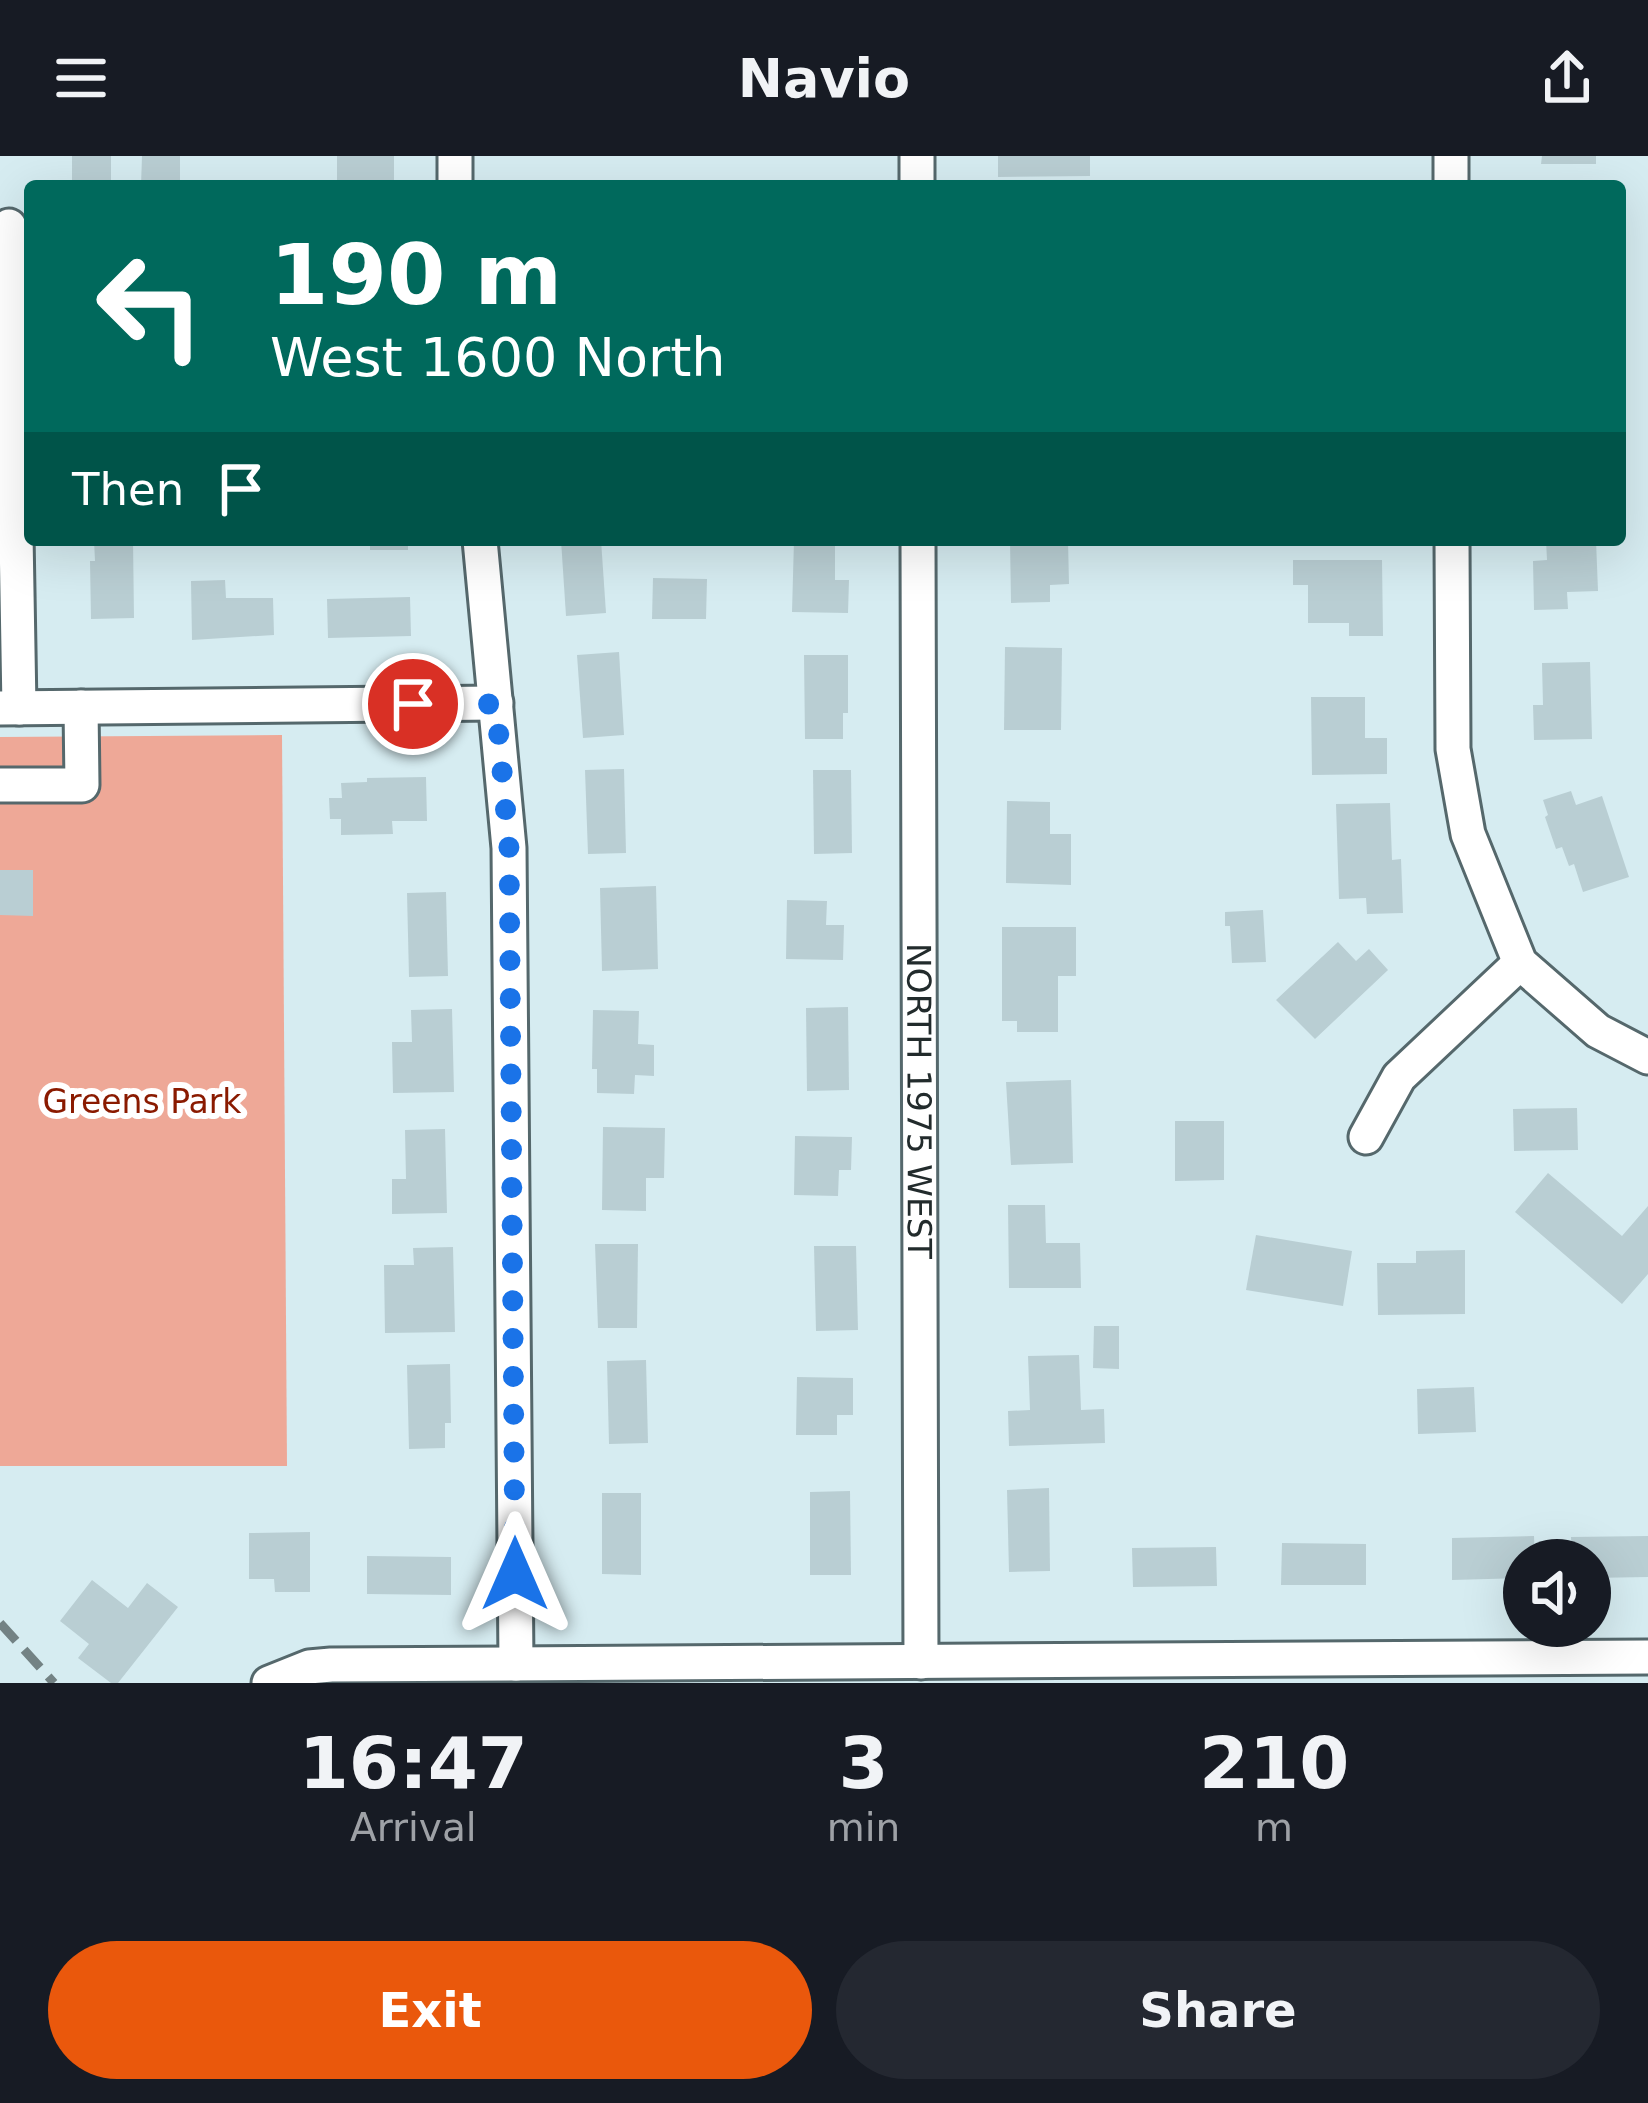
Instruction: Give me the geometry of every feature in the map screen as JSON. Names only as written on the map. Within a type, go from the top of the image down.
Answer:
[{"type":"street","points":[[9,226],[11,512],[16,534],[9,708],[496,704]]},
{"type":"street","points":[[481,546],[509,848],[515,1664]]},
{"type":"street","name":"NORTH 1975 WEST","points":[[918,546],[921,1662]]},
{"type":"street","points":[[1452,546],[1453,749],[1468,834],[1520,963],[1598,1031],[1648,1057]]},
{"type":"street","points":[[0,785],[82,785],[81,707]]},
{"type":"street","points":[[1366,1137],[1399,1077],[1520,963]]},
{"type":"street","points":[[269,1683],[309,1667],[332,1665],[515,1664],[705,1673],[921,1662],[1122,1672],[1521,1670],[1648,1657]]},
{"type":"green space","name":"Greens Park","points":[[282,735],[287,1466],[0,1466],[0,737]]},
{"type":"building","points":[[72,156],[111,156],[111,180],[72,180]]},
{"type":"building","points":[[142,156],[180,156],[180,180],[141,180]]},
{"type":"building","points":[[337,156],[394,156],[394,180],[337,180]]},
{"type":"building","points":[[998,156],[1090,156],[1090,176],[998,177]]},
{"type":"building","points":[[1542,156],[1596,156],[1596,164],[1541,164]]},
{"type":"building","points":[[94,546],[133,546],[134,618],[91,619],[90,561],[95,561]]},
{"type":"building","points":[[370,546],[408,546],[408,550],[370,550]]},
{"type":"building","points":[[561,546],[601,546],[606,613],[566,616]]},
{"type":"building","points":[[794,546],[835,546],[835,580],[849,580],[848,613],[792,612]]},
{"type":"building","points":[[1010,546],[1068,546],[1069,584],[1050,585],[1050,602],[1011,603]]},
{"type":"building","points":[[1546,546],[1596,546],[1598,591],[1567,592],[1568,609],[1534,610],[1533,561],[1547,560]]},
{"type":"building","points":[[1293,560],[1382,560],[1383,636],[1349,636],[1349,623],[1308,623],[1308,585],[1293,585]]},
{"type":"building","points":[[653,578],[707,579],[706,619],[652,619]]},
{"type":"building","points":[[225,580],[226,598],[273,598],[274,635],[192,640],[191,581]]},
{"type":"building","points":[[410,597],[411,636],[328,638],[327,599]]},
{"type":"building","points":[[1005,647],[1062,648],[1061,730],[1004,730]]},
{"type":"building","points":[[619,652],[624,735],[583,738],[577,655]]},
{"type":"building","points":[[804,655],[848,655],[843,739],[805,739]]},
{"type":"building","points":[[1590,662],[1592,739],[1534,740],[1533,705],[1543,705],[1542,663]]},
{"type":"building","points":[[1311,697],[1365,697],[1365,738],[1387,738],[1387,774],[1312,775]]},
{"type":"building","points":[[624,769],[626,853],[588,854],[585,770]]},
{"type":"building","points":[[813,770],[851,770],[852,853],[814,854]]},
{"type":"building","points":[[426,777],[427,821],[392,821],[393,834],[341,835],[341,819],[330,819],[329,798],[342,798],[341,783]]},
{"type":"building","points":[[1571,791],[1576,805],[1602,796],[1629,877],[1583,892],[1574,864],[1569,866],[1562,847],[1556,849],[1545,817],[1543,800]]},
{"type":"building","points":[[1007,801],[1050,802],[1050,834],[1071,834],[1071,885],[1006,883]]},
{"type":"building","points":[[1390,803],[1392,860],[1401,859],[1403,913],[1367,914],[1366,898],[1339,899],[1336,804]]},
{"type":"building","points":[[0,870],[33,870],[33,916],[0,915]]},
{"type":"building","points":[[656,886],[658,969],[602,971],[600,888]]},
{"type":"building","points":[[446,892],[448,976],[409,977],[407,893]]},
{"type":"building","points":[[787,900],[827,901],[826,925],[844,925],[843,960],[786,959]]},
{"type":"building","points":[[1263,910],[1266,962],[1232,963],[1225,912]]},
{"type":"building","points":[[1002,927],[1076,927],[1076,976],[1058,976],[1058,1032],[1017,1032],[1017,1021],[1002,1021]]},
{"type":"building","points":[[1338,942],[1356,961],[1369,949],[1388,970],[1315,1039],[1276,1000]]},
{"type":"building","points":[[848,1007],[849,1090],[807,1091],[806,1008]]},
{"type":"building","points":[[452,1009],[454,1092],[393,1093],[392,1042],[412,1042],[411,1010]]},
{"type":"building","points":[[593,1010],[639,1011],[638,1044],[654,1045],[654,1076],[635,1075],[634,1094],[597,1093],[597,1069],[592,1069]]},
{"type":"building","points":[[1071,1080],[1073,1163],[1011,1165],[1006,1082]]},
{"type":"building","points":[[1577,1108],[1578,1150],[1514,1151],[1513,1109]]},
{"type":"building","points":[[1175,1121],[1224,1121],[1224,1180],[1175,1181]]},
{"type":"building","points":[[603,1127],[665,1128],[664,1178],[646,1178],[646,1211],[602,1210]]},
{"type":"building","points":[[445,1129],[447,1213],[392,1214],[392,1179],[406,1179],[405,1130]]},
{"type":"building","points":[[795,1136],[852,1137],[851,1170],[839,1170],[838,1196],[794,1195]]},
{"type":"building","points":[[1548,1173],[1622,1236],[1648,1206],[1648,1274],[1622,1304],[1515,1212]]},
{"type":"building","points":[[1008,1205],[1045,1205],[1046,1243],[1080,1243],[1081,1288],[1009,1288]]},
{"type":"building","points":[[1256,1235],[1352,1251],[1343,1306],[1246,1290]]},
{"type":"building","points":[[595,1244],[638,1244],[637,1328],[598,1328]]},
{"type":"building","points":[[814,1246],[856,1246],[858,1330],[816,1331]]},
{"type":"building","points":[[453,1247],[455,1332],[385,1333],[384,1265],[414,1265],[413,1248]]},
{"type":"building","points":[[1465,1250],[1465,1314],[1378,1315],[1377,1263],[1416,1263],[1416,1251]]},
{"type":"building","points":[[1094,1326],[1119,1326],[1119,1369],[1093,1368]]},
{"type":"building","points":[[1079,1355],[1081,1410],[1104,1409],[1105,1443],[1009,1446],[1008,1411],[1030,1410],[1028,1356]]},
{"type":"building","points":[[646,1360],[648,1443],[609,1444],[607,1361]]},
{"type":"building","points":[[450,1364],[451,1423],[445,1423],[445,1448],[409,1449],[407,1365]]},
{"type":"building","points":[[797,1377],[853,1378],[853,1415],[837,1415],[837,1435],[796,1435]]},
{"type":"building","points":[[1474,1387],[1476,1432],[1418,1434],[1417,1389]]},
{"type":"building","points":[[1049,1488],[1050,1571],[1009,1572],[1007,1490]]},
{"type":"building","points":[[850,1491],[851,1575],[810,1575],[810,1492]]},
{"type":"building","points":[[602,1493],[641,1493],[641,1575],[602,1574]]},
{"type":"building","points":[[310,1532],[310,1592],[275,1592],[274,1579],[249,1579],[249,1533]]},
{"type":"building","points":[[1648,1536],[1648,1577],[1611,1578],[1611,1539],[1571,1537]]},
{"type":"building","points":[[1452,1538],[1534,1539],[1503,1539],[1503,1579],[1452,1580]]},
{"type":"building","points":[[1282,1543],[1366,1544],[1366,1585],[1281,1585]]},
{"type":"building","points":[[1216,1547],[1217,1586],[1133,1587],[1132,1548]]},
{"type":"building","points":[[367,1556],[451,1557],[451,1595],[367,1594]]},
{"type":"building","points":[[92,1580],[128,1608],[147,1583],[178,1607],[118,1683],[111,1683],[78,1658],[89,1644],[60,1621]]},
{"type":"railway","points":[[0,1623],[54,1683]]},
{"type":"route","points":[[413,704],[496,704],[509,848],[515,1574]]}]
